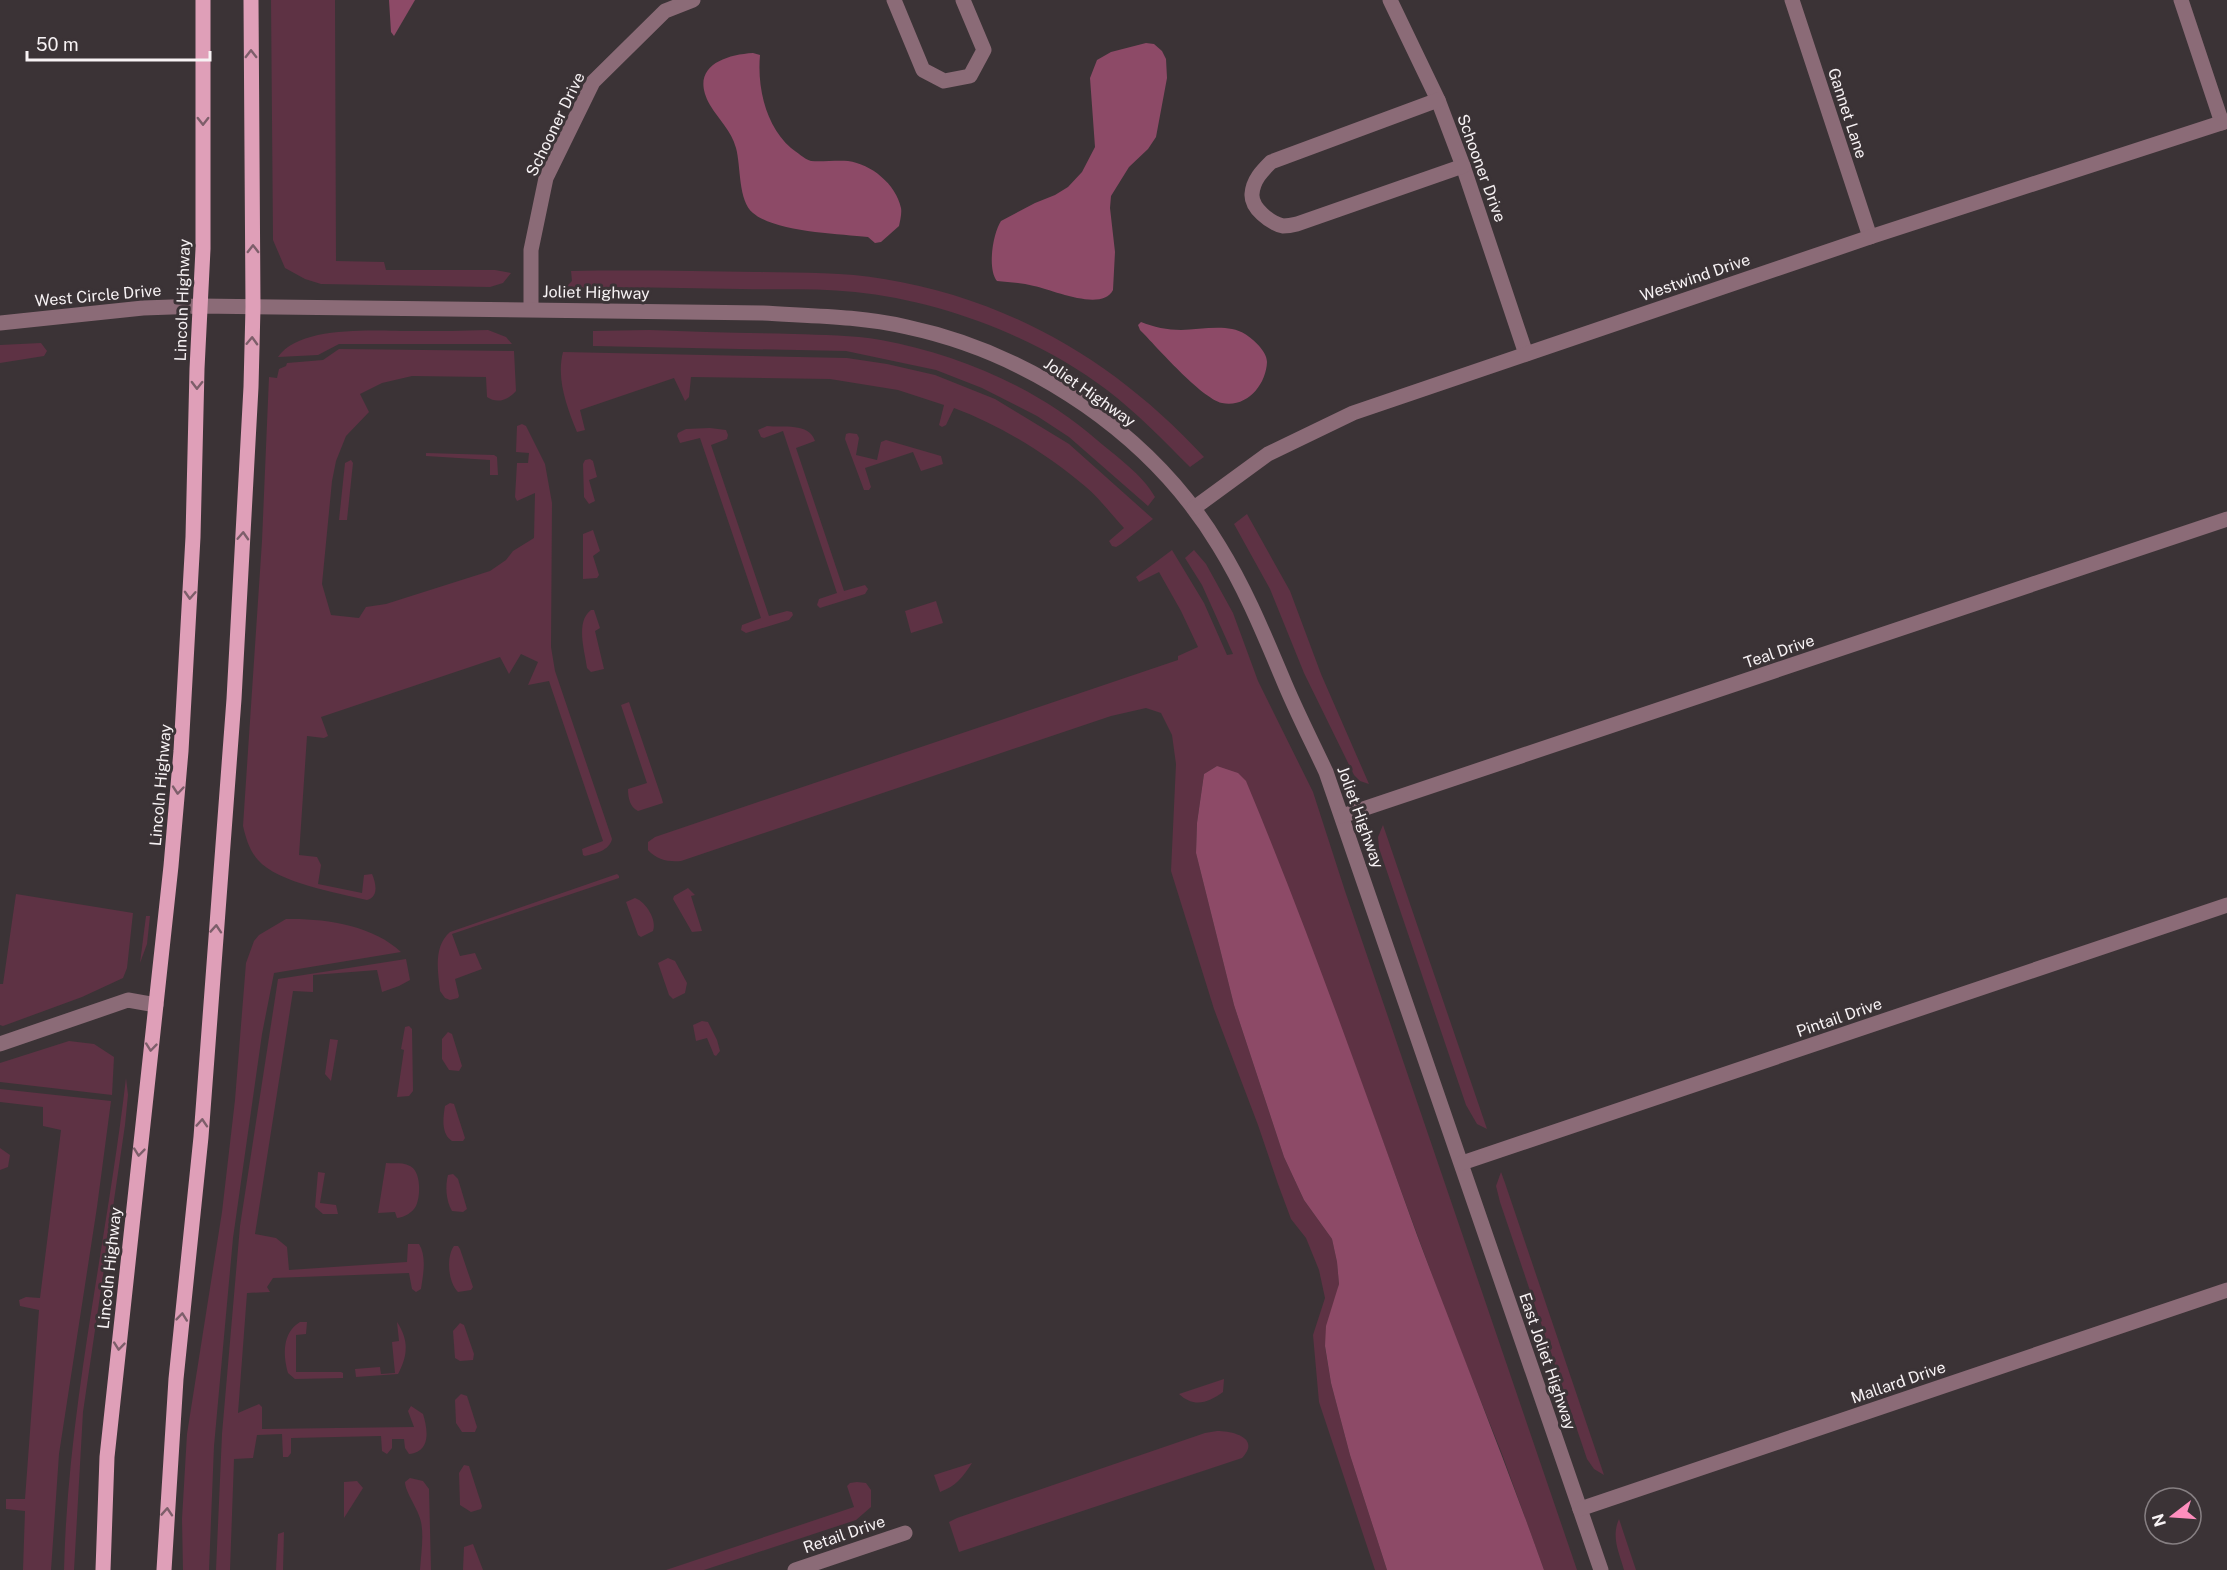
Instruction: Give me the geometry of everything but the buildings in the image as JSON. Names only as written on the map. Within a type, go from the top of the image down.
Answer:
[{"type":"main road","name":"Lincoln Highway","points":[[103,1570],[107,1457],[171,866],[181,751],[193,537],[203,249],[203,0]]},
{"type":"main road","points":[[164,1570],[176,1379],[201,1137],[234,699],[251,387],[253,307],[251,0]]},
{"type":"street","name":"Schooner Drive","points":[[531,309],[531,250],[546,178],[593,82],[665,11],[693,0]]},
{"type":"street","points":[[894,0],[923,70],[944,81],[970,76],[984,50],[963,0]]},
{"type":"street","name":"Schooner Drive","points":[[1390,0],[1438,100],[1463,166],[1526,354]]},
{"type":"street","name":"Gannet Lane","points":[[1792,0],[1870,237]]},
{"type":"street","points":[[2181,0],[2225,122]]},
{"type":"street","points":[[1438,100],[1271,162],[1259,175],[1252,192],[1252,199],[1264,217],[1282,226],[1297,224],[1463,166]]},
{"type":"street","name":"Westwind Drive","points":[[1194,508],[1268,454],[1353,413],[1870,237],[2225,122]]},
{"type":"street","name":"Joliet Highway","points":[[200,306],[763,313],[842,318],[907,327],[955,340],[1000,357],[1050,382],[1106,422],[1156,464],[1194,508],[1220,546],[1246,593],[1282,679],[1326,772],[1462,1163]]},
{"type":"street","name":"West Circle Drive","points":[[0,322],[159,307],[200,306]]},
{"type":"street","name":"Teal Drive","points":[[1342,816],[2227,519]]},
{"type":"street","name":"Pintail Drive","points":[[1462,1163],[2227,905]]},
{"type":"street","points":[[0,1044],[128,1000],[156,1005]]},
{"type":"street","name":"East Joliet Highway","points":[[1462,1163],[1601,1570]]},
{"type":"street","name":"Mallard Drive","points":[[1580,1509],[2227,1290]]},
{"type":"street","name":"Retail Drive","points":[[795,1570],[905,1533]]},
{"type":"shaded area","points":[[271,0],[335,0],[336,261],[384,262],[386,270],[495,270],[511,273],[503,283],[490,287],[321,284],[305,279],[285,268],[273,240]]},
{"type":"shaded area","points":[[389,0],[415,0],[394,36],[391,32]]},
{"type":"shaded area","points":[[1146,43],[1154,44],[1162,51],[1166,59],[1167,78],[1156,137],[1148,149],[1129,167],[1111,196],[1110,208],[1115,252],[1113,290],[1107,296],[1099,299],[1088,299],[1029,285],[997,281],[992,268],[992,251],[1001,221],[1068,187],[1082,172],[1095,147],[1090,78],[1097,60],[1111,52]]},
{"type":"shaded area","points":[[741,54],[760,55],[760,80],[769,118],[782,139],[791,148],[811,161],[848,161],[865,166],[888,183],[894,191],[901,208],[899,226],[881,242],[875,243],[868,237],[791,228],[763,219],[748,208],[742,192],[738,155],[734,142],[710,105],[704,82],[706,73],[720,61]]},
{"type":"shaded area","points":[[571,271],[837,274],[884,279],[976,302],[1019,320],[1098,365],[1135,392],[1171,423],[1204,457],[1190,467],[1129,408],[1080,371],[1019,338],[955,313],[888,297],[841,291],[573,288],[567,286],[572,281]]},
{"type":"shaded area","points":[[1141,322],[1171,329],[1222,328],[1245,334],[1265,354],[1267,362],[1263,379],[1254,393],[1239,402],[1222,403],[1213,399],[1191,382],[1140,330],[1138,325]]},
{"type":"shaded area","points":[[488,330],[506,337],[512,344],[339,344],[318,355],[278,357],[289,346],[321,334],[361,331]]},
{"type":"shaded area","points":[[649,330],[848,336],[881,340],[939,354],[996,376],[1049,404],[1074,421],[1129,467],[1144,481],[1155,497],[1148,506],[1069,437],[1037,416],[982,388],[936,370],[846,351],[593,346],[593,331]]},
{"type":"shaded area","points":[[41,343],[47,351],[44,356],[0,363],[0,345]]},
{"type":"shaded area","points":[[339,349],[514,351],[516,391],[510,397],[502,400],[487,397],[486,377],[412,376],[382,383],[360,394],[369,412],[346,436],[336,461],[322,584],[331,615],[359,618],[366,607],[386,604],[490,571],[506,560],[513,551],[534,538],[535,493],[517,501],[515,497],[517,463],[528,463],[529,453],[516,452],[517,426],[522,424],[526,426],[545,464],[552,503],[551,647],[555,671],[612,839],[602,851],[583,855],[582,849],[603,841],[549,681],[528,685],[538,662],[521,654],[509,674],[500,657],[321,717],[328,736],[324,738],[307,736],[299,855],[317,857],[321,865],[318,884],[362,893],[364,875],[372,874],[376,889],[371,898],[367,900],[309,886],[279,875],[258,860],[250,848],[243,826],[262,541],[269,377],[277,378],[279,369],[287,363],[323,360]]},
{"type":"shaded area","points":[[563,352],[847,358],[935,375],[995,399],[1069,444],[1153,519],[1121,544],[1116,547],[1112,546],[1109,541],[1124,528],[1086,487],[1056,463],[1023,442],[989,423],[954,408],[946,425],[942,427],[939,425],[944,405],[898,390],[830,379],[691,377],[689,397],[685,401],[674,378],[580,410],[585,430],[577,432],[566,403],[562,383]]},
{"type":"shaded area","points":[[767,426],[801,428],[812,435],[815,441],[796,448],[844,591],[865,585],[868,589],[865,594],[820,608],[817,605],[819,599],[837,593],[783,431],[761,437],[758,430]]},
{"type":"shaded area","points":[[686,429],[726,430],[728,435],[727,439],[711,445],[769,616],[787,611],[792,612],[793,615],[789,620],[746,633],[741,630],[742,625],[761,618],[700,438],[680,443],[677,436]]},
{"type":"shaded area","points":[[846,434],[857,434],[859,438],[856,455],[877,460],[881,442],[886,440],[941,456],[943,464],[921,471],[913,452],[865,468],[871,487],[869,490],[864,490],[845,439]]},
{"type":"shaded area","points":[[426,453],[494,455],[497,457],[498,475],[490,475],[490,460],[426,456]]},
{"type":"shaded area","points":[[351,460],[353,463],[347,520],[339,520],[345,463]]},
{"type":"shaded area","points":[[585,460],[593,461],[597,477],[589,480],[595,501],[589,504],[584,497],[583,464]]},
{"type":"shaded area","points":[[1247,514],[1290,591],[1321,674],[1369,784],[1360,781],[1354,775],[1304,673],[1270,589],[1234,524]]},
{"type":"shaded area","points":[[593,530],[600,551],[593,556],[599,575],[597,578],[583,579],[583,534]]},
{"type":"shaded area","points":[[1172,550],[1204,603],[1227,655],[1233,654],[1202,585],[1185,558],[1194,550],[1206,564],[1233,613],[1258,681],[1313,792],[1577,1570],[1544,1570],[1346,1041],[1217,766],[1204,774],[1197,823],[1196,853],[1234,1005],[1284,1157],[1304,1200],[1332,1239],[1339,1284],[1325,1347],[1331,1383],[1350,1455],[1387,1570],[1375,1570],[1319,1402],[1313,1335],[1325,1298],[1319,1270],[1306,1238],[1291,1219],[1278,1184],[1214,1009],[1171,871],[1176,764],[1172,735],[1161,713],[1146,708],[1111,716],[681,861],[663,860],[648,850],[648,842],[655,837],[1178,660],[1178,656],[1198,647],[1181,611],[1159,572],[1139,582],[1136,577]]},
{"type":"shaded area","points":[[936,601],[943,623],[911,633],[905,611]]},
{"type":"shaded area","points":[[594,610],[600,628],[595,631],[604,669],[591,672],[587,668],[582,629],[586,615]]},
{"type":"shaded area","points":[[629,702],[663,803],[638,811],[630,802],[628,789],[647,783],[621,705]]},
{"type":"shaded area","points":[[1217,766],[1238,773],[1246,781],[1269,837],[1544,1570],[1387,1570],[1350,1455],[1331,1383],[1325,1346],[1326,1326],[1339,1284],[1332,1239],[1304,1200],[1284,1157],[1234,1005],[1196,853],[1197,823],[1204,774]]},
{"type":"shaded area","points":[[1383,825],[1487,1129],[1477,1124],[1466,1105],[1379,848],[1378,837]]},
{"type":"shaded area","points":[[617,874],[619,878],[452,934],[460,956],[475,953],[482,969],[455,979],[458,998],[450,1000],[445,998],[440,991],[439,952],[450,932]]},
{"type":"shaded area","points":[[688,888],[695,895],[691,896],[702,931],[692,932],[673,899],[674,896]]},
{"type":"shaded area","points":[[16,894],[133,913],[127,968],[123,978],[82,997],[3,1026],[0,1025],[0,984],[3,984]]},
{"type":"shaded area","points":[[635,898],[647,907],[654,927],[653,931],[641,937],[638,935],[626,902]]},
{"type":"shaded area","points":[[146,916],[150,916],[147,944],[140,963]]},
{"type":"shaded area","points":[[286,919],[316,920],[362,929],[390,943],[401,952],[274,973],[262,1034],[233,1238],[214,1446],[209,1570],[183,1570],[182,1519],[187,1434],[222,1212],[235,1100],[246,963],[254,941],[259,935]]},
{"type":"shaded area","points":[[668,958],[675,961],[687,983],[685,993],[673,999],[669,995],[658,963]]},
{"type":"shaded area","points":[[406,959],[410,980],[382,992],[377,970],[313,975],[313,992],[293,991],[255,1234],[276,1238],[287,1247],[289,1270],[407,1262],[408,1244],[419,1244],[424,1260],[421,1289],[416,1292],[412,1289],[409,1273],[273,1278],[267,1287],[270,1292],[247,1293],[238,1413],[259,1404],[262,1407],[262,1429],[414,1427],[408,1411],[411,1406],[423,1414],[426,1439],[421,1449],[409,1454],[405,1448],[404,1439],[392,1439],[392,1448],[387,1454],[382,1451],[381,1436],[291,1438],[291,1453],[288,1457],[283,1457],[282,1434],[257,1435],[253,1458],[234,1459],[230,1570],[216,1570],[222,1434],[240,1226],[278,979]]},
{"type":"shaded area","points":[[702,1021],[708,1022],[717,1040],[720,1051],[716,1056],[707,1038],[696,1041],[693,1025]]},
{"type":"shaded area","points":[[409,1026],[412,1029],[413,1091],[409,1096],[397,1097],[404,1050],[401,1049],[405,1027]]},
{"type":"shaded area","points":[[448,1032],[452,1034],[462,1066],[459,1071],[449,1070],[442,1059],[442,1039]]},
{"type":"shaded area","points":[[330,1039],[338,1040],[331,1081],[325,1074]]},
{"type":"shaded area","points":[[69,1041],[94,1044],[114,1057],[112,1095],[0,1082],[0,1063]]},
{"type":"shaded area","points":[[126,1078],[128,1095],[125,1125],[83,1412],[74,1570],[64,1570],[67,1508],[80,1385]]},
{"type":"shaded area","points":[[0,1089],[111,1101],[59,1454],[51,1570],[23,1570],[25,1511],[6,1509],[6,1499],[25,1499],[39,1310],[20,1306],[19,1300],[26,1297],[40,1298],[61,1130],[43,1126],[43,1107],[0,1102]]},
{"type":"shaded area","points":[[450,1103],[454,1104],[465,1138],[463,1141],[452,1141],[444,1130],[445,1106]]},
{"type":"shaded area","points":[[0,1148],[10,1155],[8,1167],[0,1170]]},
{"type":"shaded area","points":[[386,1163],[410,1166],[418,1178],[418,1202],[410,1213],[403,1217],[397,1218],[395,1212],[378,1213]]},
{"type":"shaded area","points":[[318,1172],[325,1173],[320,1203],[336,1205],[338,1214],[323,1214],[315,1207]]},
{"type":"shaded area","points":[[1501,1172],[1604,1475],[1594,1469],[1587,1459],[1500,1202],[1496,1186]]},
{"type":"shaded area","points":[[453,1174],[458,1179],[467,1209],[463,1212],[452,1211],[448,1203],[447,1179],[448,1175]]},
{"type":"shaded area","points":[[454,1246],[460,1249],[473,1287],[471,1290],[458,1292],[452,1282],[449,1263]]},
{"type":"shaded area","points":[[300,1322],[307,1322],[306,1334],[296,1335],[296,1372],[341,1372],[343,1378],[295,1379],[288,1373],[285,1345],[290,1332]]},
{"type":"shaded area","points":[[397,1322],[404,1335],[406,1348],[404,1361],[398,1374],[356,1377],[355,1369],[380,1367],[381,1374],[395,1373],[392,1342],[399,1341]]},
{"type":"shaded area","points":[[460,1323],[464,1325],[474,1354],[473,1360],[460,1361],[455,1358],[453,1331]]},
{"type":"shaded area","points":[[1224,1379],[1223,1392],[1206,1401],[1190,1401],[1179,1394]]},
{"type":"shaded area","points":[[461,1394],[467,1396],[477,1427],[475,1432],[462,1432],[456,1423],[455,1400]]},
{"type":"shaded area","points":[[1217,1431],[1237,1434],[1247,1441],[1247,1451],[1242,1458],[959,1552],[949,1522],[957,1518],[1205,1433]]},
{"type":"shaded area","points":[[972,1463],[959,1481],[940,1492],[934,1475]]},
{"type":"shaded area","points":[[464,1465],[469,1466],[482,1506],[481,1509],[471,1512],[460,1505],[459,1473]]},
{"type":"shaded area","points":[[410,1478],[423,1481],[429,1489],[431,1570],[420,1570],[422,1527],[405,1482]]},
{"type":"shaded area","points":[[357,1481],[363,1488],[344,1518],[344,1482]]},
{"type":"shaded area","points":[[857,1482],[866,1483],[871,1490],[871,1507],[856,1520],[704,1570],[666,1570],[854,1507],[847,1486]]},
{"type":"shaded area","points":[[1619,1519],[1636,1570],[1624,1570],[1616,1538]]},
{"type":"shaded area","points":[[284,1532],[283,1570],[276,1570],[278,1534]]},
{"type":"shaded area","points":[[473,1544],[483,1570],[463,1570],[464,1547]]}]
